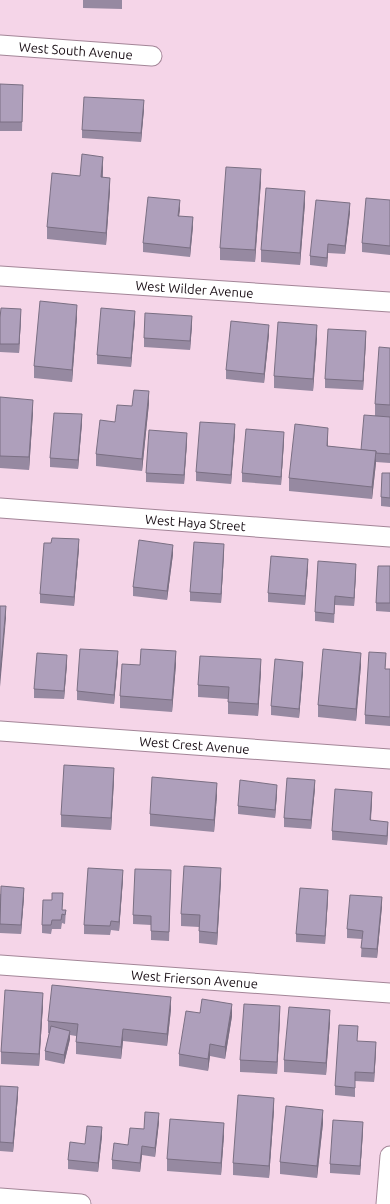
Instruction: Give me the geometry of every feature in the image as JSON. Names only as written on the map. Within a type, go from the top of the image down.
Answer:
[{"type":"street","name":"West South Avenue","points":[[0,44],[152,56]]},
{"type":"street","name":"West Wilder Avenue","points":[[0,276],[390,302]]},
{"type":"street","name":"West Haya Street","points":[[0,508],[390,537]]},
{"type":"street","name":"West Crest Avenue","points":[[0,731],[390,759]]},
{"type":"street","name":"West Frierson Avenue","points":[[0,965],[390,993]]},
{"type":"street","points":[[386,1204],[390,1156]]},
{"type":"street","points":[[0,1198],[80,1204]]},
{"type":"building","points":[[0,84],[23,85],[22,122],[0,122]]},
{"type":"building","points":[[84,97],[144,100],[141,133],[82,130]]},
{"type":"building","points":[[82,154],[103,157],[101,177],[110,178],[106,233],[47,227],[52,173],[80,176]]},
{"type":"building","points":[[226,167],[261,169],[255,250],[220,248]]},
{"type":"building","points":[[266,188],[305,191],[300,253],[261,250]]},
{"type":"building","points":[[148,197],[180,200],[178,216],[193,217],[190,248],[143,243]]},
{"type":"building","points":[[366,198],[390,200],[390,246],[362,243]]},
{"type":"building","points":[[316,200],[350,203],[345,246],[328,244],[327,258],[310,256]]},
{"type":"building","points":[[40,301],[77,305],[72,370],[34,366]]},
{"type":"building","points":[[1,308],[21,309],[19,344],[0,344]]},
{"type":"building","points":[[101,308],[135,311],[131,358],[97,355]]},
{"type":"building","points":[[145,313],[192,316],[190,341],[144,338]]},
{"type":"building","points":[[231,321],[269,325],[264,374],[226,370]]},
{"type":"building","points":[[278,322],[317,325],[313,379],[274,376]]},
{"type":"building","points":[[328,329],[366,331],[363,381],[325,379]]},
{"type":"building","points":[[379,347],[390,348],[390,405],[375,404]]},
{"type":"building","points":[[134,390],[149,391],[142,459],[96,454],[100,420],[115,422],[117,405],[132,406]]},
{"type":"building","points":[[0,397],[33,400],[29,457],[0,456]]},
{"type":"building","points":[[54,413],[82,414],[78,460],[50,458]]},
{"type":"building","points":[[364,415],[390,417],[390,454],[361,450]]},
{"type":"building","points":[[200,422],[235,424],[231,475],[196,472]]},
{"type":"building","points":[[295,424],[328,428],[327,446],[376,451],[372,487],[289,478]]},
{"type":"building","points":[[246,429],[284,432],[281,477],[242,473]]},
{"type":"building","points":[[149,430],[187,433],[184,475],[146,473]]},
{"type":"building","points":[[382,473],[390,473],[390,498],[381,497]]},
{"type":"building","points":[[52,538],[79,539],[74,597],[40,594],[44,543],[51,543]]},
{"type":"building","points":[[139,540],[173,545],[167,591],[133,587]]},
{"type":"building","points":[[194,542],[224,544],[221,594],[190,592]]},
{"type":"building","points":[[271,556],[308,559],[305,596],[268,593]]},
{"type":"building","points":[[318,561],[356,564],[354,598],[335,596],[334,614],[315,612]]},
{"type":"building","points":[[378,566],[390,566],[390,603],[376,603]]},
{"type":"building","points":[[0,606],[6,606],[0,675]]},
{"type":"building","points":[[80,649],[118,651],[114,695],[77,691]]},
{"type":"building","points":[[141,649],[176,651],[172,700],[120,696],[122,664],[140,665]]},
{"type":"building","points":[[323,649],[361,653],[356,709],[318,705]]},
{"type":"building","points":[[369,652],[386,653],[385,669],[390,669],[390,717],[365,715]]},
{"type":"building","points":[[37,653],[67,655],[64,691],[34,689]]},
{"type":"building","points":[[200,656],[261,659],[258,704],[228,702],[229,687],[198,685]]},
{"type":"building","points":[[275,659],[303,662],[299,709],[271,706]]},
{"type":"building","points":[[64,765],[114,768],[111,818],[61,815]]},
{"type":"building","points":[[152,777],[217,783],[214,820],[150,814]]},
{"type":"building","points":[[287,778],[315,780],[311,820],[284,818]]},
{"type":"building","points":[[240,780],[277,785],[275,810],[238,806]]},
{"type":"building","points":[[335,789],[372,792],[370,820],[388,822],[387,836],[332,831]]},
{"type":"building","points":[[184,866],[221,868],[217,933],[199,931],[200,915],[181,914]]},
{"type":"building","points":[[88,868],[123,870],[119,922],[111,921],[110,926],[84,925]]},
{"type":"building","points":[[135,869],[171,870],[169,932],[151,931],[151,916],[133,915]]},
{"type":"building","points":[[1,886],[24,888],[21,925],[0,924]]},
{"type":"building","points":[[300,888],[328,890],[325,936],[296,934]]},
{"type":"building","points":[[52,893],[63,893],[62,910],[66,910],[65,915],[62,914],[61,920],[52,920],[51,925],[42,925],[43,900],[52,900]]},
{"type":"building","points":[[350,895],[382,897],[377,949],[361,948],[363,931],[347,929]]},
{"type":"building","points":[[52,985],[171,997],[167,1034],[123,1029],[121,1047],[76,1042],[78,1024],[48,1021]]},
{"type":"building","points":[[5,990],[43,993],[39,1054],[1,1052]]},
{"type":"building","points":[[202,999],[232,1004],[225,1047],[210,1044],[208,1059],[179,1054],[186,1011],[200,1013]]},
{"type":"building","points":[[244,1004],[280,1006],[277,1062],[240,1060]]},
{"type":"building","points":[[289,1007],[330,1010],[326,1063],[284,1060]]},
{"type":"building","points":[[339,1025],[358,1026],[357,1041],[376,1042],[374,1073],[355,1072],[355,1088],[335,1086]]},
{"type":"building","points":[[51,1026],[70,1031],[64,1055],[45,1051]]},
{"type":"building","points":[[0,1086],[18,1087],[13,1143],[0,1142]]},
{"type":"building","points":[[238,1095],[274,1098],[269,1166],[233,1163]]},
{"type":"building","points":[[286,1106],[323,1110],[317,1166],[280,1162]]},
{"type":"building","points":[[145,1112],[159,1113],[155,1148],[142,1146],[140,1163],[112,1160],[114,1143],[128,1145],[130,1128],[144,1129]]},
{"type":"building","points":[[170,1119],[224,1123],[221,1163],[167,1159]]},
{"type":"building","points":[[333,1120],[363,1122],[360,1166],[330,1164]]},
{"type":"building","points":[[87,1126],[102,1127],[98,1163],[68,1160],[70,1142],[85,1144]]}]
